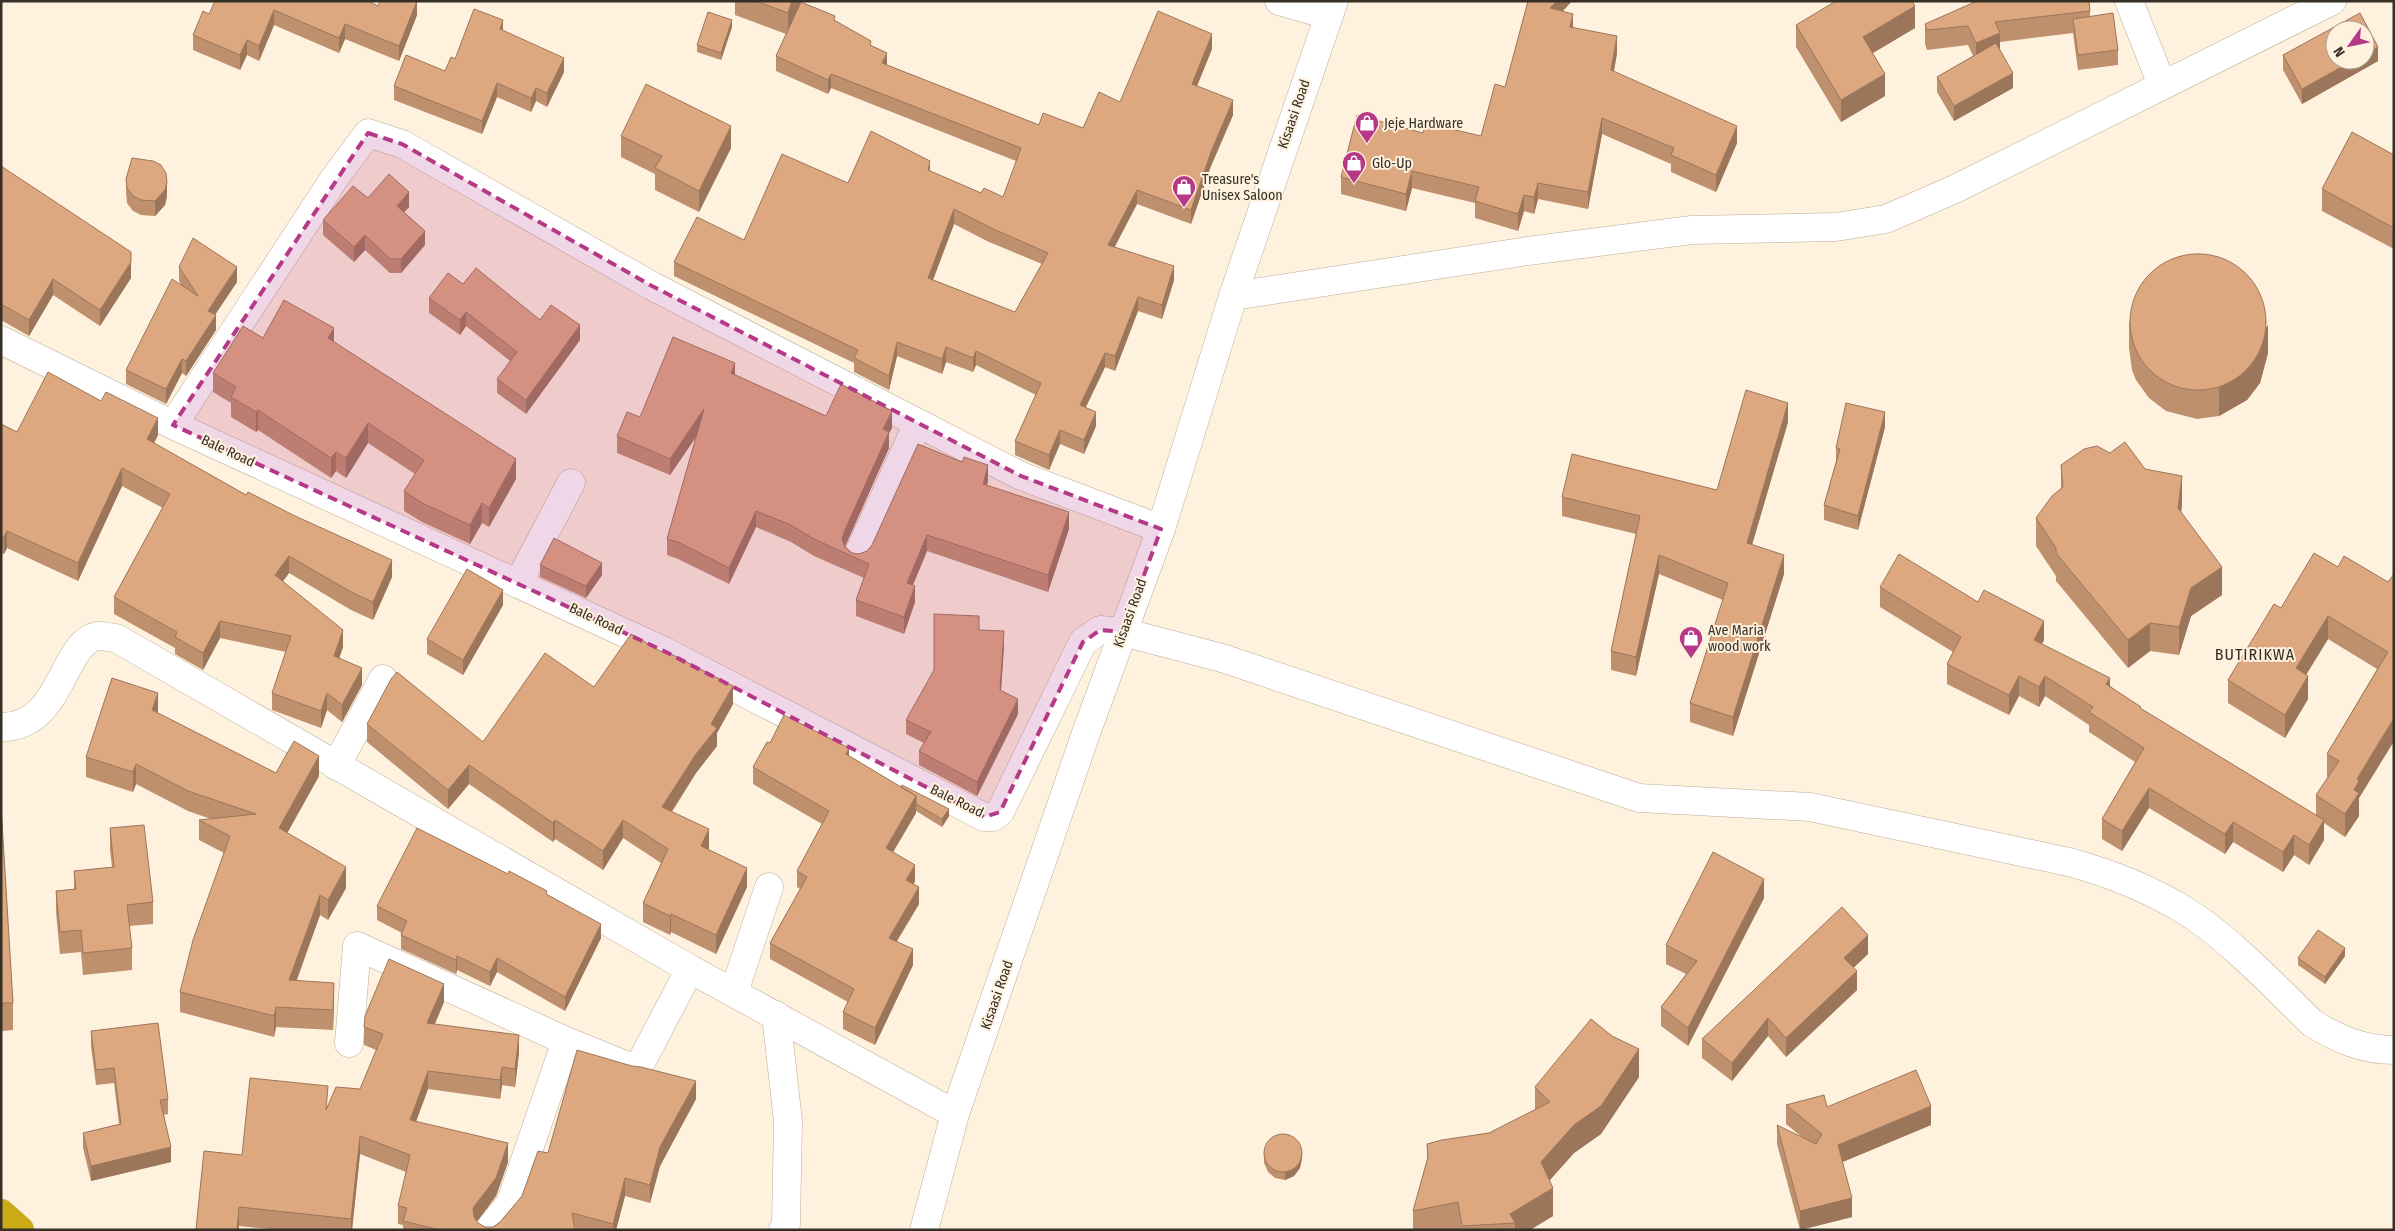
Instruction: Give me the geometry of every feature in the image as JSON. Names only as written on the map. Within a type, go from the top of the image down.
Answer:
[{"type":"highway","points":[[1,1213],[20,1230]]},
{"type":"street","points":[[1279,1],[1331,8]]},
{"type":"street","points":[[2129,1],[2162,85]]},
{"type":"street","points":[[1233,296],[1528,251],[1692,230],[1836,227],[1886,219],[1955,189],[2332,1]]},
{"type":"street","name":"Kisaasi Road","points":[[923,1228],[955,1114],[1160,530],[1233,296],[1331,8]]},
{"type":"street","points":[[173,426],[329,187],[368,133],[402,144],[652,286],[1021,476],[1160,530]]},
{"type":"street","name":"Bale Road","points":[[1,340],[173,426],[664,651],[984,817],[993,817],[1000,812],[1083,642],[1100,630],[1123,632],[1222,658],[1639,798],[1810,806],[2068,862],[2104,872],[2158,895],[2207,926],[2319,1027],[2349,1043],[2374,1049],[2394,1050]]},
{"type":"street","points":[[858,555],[918,423]]},
{"type":"street","points":[[518,584],[570,483]]},
{"type":"street","points":[[1,727],[14,727],[33,718],[47,703],[84,642],[97,636],[116,638],[690,969],[955,1114]]},
{"type":"street","points":[[336,766],[383,679]]},
{"type":"street","points":[[734,992],[769,887]]},
{"type":"street","points":[[349,1043],[357,946],[566,1041],[636,1070],[690,969]]},
{"type":"street","points":[[776,1015],[788,1121],[786,1224],[783,1230]]},
{"type":"street","points":[[488,1230],[510,1204],[566,1041]]},
{"type":"highlighted area","points":[[368,133],[402,144],[652,286],[1021,476],[1161,529],[1123,632],[1100,630],[1083,642],[1000,812],[984,817],[664,651],[173,425]]},
{"type":"building","points":[[215,1],[368,1],[378,6],[380,1],[417,1],[399,46],[345,24],[339,38],[274,10],[259,46],[247,40],[240,55],[193,35],[203,11],[209,14]]},
{"type":"building","points":[[756,1],[792,1],[788,13]]},
{"type":"building","points":[[1528,1],[1557,1],[1550,8],[1573,14],[1570,27],[1617,36],[1611,70],[1737,126],[1716,175],[1671,155],[1674,148],[1602,118],[1588,192],[1538,183],[1534,197],[1524,195],[1518,214],[1475,201],[1479,187],[1412,171],[1406,194],[1341,177],[1357,115],[1423,133],[1426,123],[1481,136],[1495,84],[1505,87]]},
{"type":"building","points":[[1836,1],[1912,1],[1915,6],[1863,37],[1885,74],[1841,100],[1796,25]]},
{"type":"building","points":[[1977,1],[2089,1],[2090,11],[1995,22],[2000,33],[1976,43],[1968,26],[1927,30],[1925,24]]},
{"type":"building","points":[[801,2],[835,16],[834,20],[871,41],[870,45],[887,53],[882,63],[1039,125],[1043,113],[1083,128],[1099,92],[1120,102],[1158,11],[1212,34],[1192,84],[1233,100],[1211,152],[1191,210],[1137,190],[1108,245],[1174,266],[1162,305],[1138,297],[1115,356],[1105,353],[1080,405],[1096,412],[1084,440],[1060,430],[1049,455],[1015,441],[1041,383],[976,351],[973,358],[946,347],[942,359],[897,342],[889,376],[854,358],[858,350],[674,262],[697,217],[744,240],[782,154],[848,183],[871,131],[930,161],[928,170],[981,193],[984,188],[1003,197],[1021,148],[831,74],[828,80],[776,56]],"holes":[[[954,209],[1048,253],[1015,312],[928,278]]]},
{"type":"building","points":[[474,9],[503,20],[500,29],[564,58],[547,93],[536,88],[531,98],[497,83],[482,121],[394,86],[406,55],[445,71],[451,57],[455,59]]},
{"type":"building","points":[[708,12],[732,20],[721,53],[697,45]]},
{"type":"building","points":[[2113,13],[2118,50],[2078,55],[2073,19]]},
{"type":"building","points":[[2360,13],[2364,20],[2347,20]]},
{"type":"building","points":[[2325,32],[2325,70],[2336,70],[2302,89],[2283,55]]},
{"type":"building","points":[[1996,43],[2013,73],[1954,106],[1937,77]]},
{"type":"building","points":[[646,84],[731,126],[699,191],[655,168],[662,156],[621,136]]},
{"type":"building","points":[[2352,132],[2394,155],[2394,228],[2322,189]]},
{"type":"building","points":[[132,158],[153,161],[161,165],[166,173],[167,182],[165,190],[155,201],[141,200],[133,196],[127,188],[126,179]]},
{"type":"building","points":[[1,166],[131,252],[131,262],[100,310],[53,279],[29,320],[1,304]]},
{"type":"building","points":[[389,174],[409,192],[397,206],[425,231],[401,259],[390,259],[365,235],[354,247],[323,220],[353,186],[368,198]]},
{"type":"building","points":[[193,238],[237,267],[208,311],[216,315],[186,361],[182,359],[166,389],[126,370],[172,279],[198,296],[179,267]]},
{"type":"building","points":[[2198,254],[2224,259],[2236,265],[2246,274],[2255,284],[2261,296],[2266,322],[2261,348],[2255,360],[2246,370],[2236,379],[2224,385],[2198,390],[2172,385],[2160,379],[2150,370],[2141,360],[2135,348],[2130,322],[2135,296],[2141,284],[2150,274],[2160,265],[2172,259]]},
{"type":"building","points":[[476,268],[540,320],[551,305],[580,325],[526,400],[497,379],[517,352],[466,312],[460,320],[429,298],[448,273],[463,284]]},
{"type":"building","points":[[284,300],[334,328],[328,338],[516,459],[489,508],[482,503],[470,525],[422,503],[404,491],[424,460],[368,423],[346,458],[336,452],[331,458],[258,410],[256,412],[231,397],[236,387],[213,373],[243,326],[263,338]]},
{"type":"building","points":[[673,337],[735,363],[731,373],[826,416],[841,384],[892,411],[883,429],[889,432],[842,539],[845,547],[852,553],[859,554],[867,551],[872,545],[918,444],[962,462],[964,457],[988,465],[983,484],[1069,512],[1048,575],[927,535],[907,583],[915,586],[904,617],[856,600],[869,564],[814,539],[791,525],[756,511],[729,568],[678,542],[667,539],[704,409],[670,459],[617,436],[627,412],[640,417]]},
{"type":"building","points":[[48,372],[101,401],[106,392],[158,418],[147,439],[246,495],[248,492],[293,515],[392,560],[373,602],[351,592],[289,556],[275,575],[343,630],[334,656],[362,668],[342,705],[327,693],[321,711],[272,693],[291,636],[220,621],[203,653],[175,637],[177,632],[114,597],[170,494],[122,468],[78,563],[7,531],[4,537],[1,536],[1,424],[17,432]]},
{"type":"building","points":[[1746,390],[1788,403],[1747,543],[1784,555],[1733,717],[1690,703],[1728,583],[1659,555],[1636,657],[1611,651],[1640,516],[1562,497],[1572,454],[1717,490]]},
{"type":"building","points":[[1846,403],[1885,412],[1858,516],[1824,505],[1840,449],[1836,448]]},
{"type":"building","points":[[2125,442],[2145,469],[2182,476],[2178,508],[2222,567],[2191,588],[2179,627],[2150,623],[2128,640],[2056,553],[2056,548],[2036,518],[2052,496],[2063,487],[2061,465],[2084,449],[2097,446],[2110,453]]},
{"type":"building","points":[[554,538],[602,563],[586,586],[540,565]]},
{"type":"building","points":[[2314,553],[2338,567],[2344,556],[2388,582],[2394,574],[2394,718],[2357,779],[2359,781],[2354,790],[2359,793],[2345,814],[2316,795],[2339,761],[2327,754],[2388,652],[2328,616],[2296,668],[2308,676],[2285,715],[2228,680],[2274,604],[2281,608]]},
{"type":"building","points":[[1899,554],[1978,602],[1984,590],[2044,621],[2034,640],[2110,678],[2106,684],[2140,708],[2324,820],[2309,845],[2294,835],[2283,852],[2233,822],[2225,834],[2149,788],[2122,831],[2102,819],[2144,748],[2089,712],[2093,707],[2045,676],[2039,687],[2019,676],[2009,695],[1947,664],[1961,637],[1880,587]]},
{"type":"building","points":[[467,569],[503,590],[463,660],[427,639]]},
{"type":"building","points":[[934,614],[979,616],[979,630],[1004,631],[1000,690],[1018,699],[977,782],[919,751],[931,732],[906,720],[934,670]]},
{"type":"building","points":[[631,634],[664,653],[665,651],[733,686],[711,724],[717,728],[696,754],[662,807],[709,829],[701,846],[747,868],[716,935],[643,903],[668,849],[623,820],[603,851],[555,820],[553,823],[469,765],[448,790],[367,724],[391,679],[397,672],[483,742],[545,653],[594,687]]},
{"type":"building","points":[[112,678],[158,693],[152,710],[276,773],[294,741],[319,756],[279,828],[346,867],[328,900],[320,895],[289,980],[334,983],[333,1010],[276,1007],[274,1016],[180,992],[193,940],[230,836],[199,820],[256,814],[188,791],[136,764],[133,772],[86,757]]},
{"type":"building","points":[[784,715],[849,748],[846,754],[916,796],[886,848],[915,865],[906,880],[919,887],[889,938],[913,949],[875,1028],[843,1012],[854,989],[770,943],[807,877],[797,871],[829,811],[753,767],[767,742],[770,743]]},
{"type":"building","points":[[902,785],[949,809],[942,819],[916,804],[916,796],[901,787]]},
{"type":"building","points":[[1,806],[13,1003],[1,1003]]},
{"type":"building","points":[[144,825],[153,902],[127,905],[132,948],[83,953],[81,930],[60,932],[56,891],[76,889],[74,871],[114,867],[110,828]]},
{"type":"building","points":[[417,828],[508,874],[509,871],[547,891],[546,894],[601,924],[565,997],[497,958],[490,972],[457,956],[456,960],[401,935],[407,921],[377,906]]},
{"type":"building","points":[[1713,852],[1764,879],[1688,1028],[1661,1007],[1697,961],[1666,945]]},
{"type":"building","points":[[1842,907],[1868,935],[1844,958],[1857,971],[1786,1038],[1768,1018],[1732,1063],[1702,1039]]},
{"type":"building","points":[[2318,930],[2345,948],[2325,977],[2298,958]]},
{"type":"building","points":[[389,959],[444,984],[427,1023],[519,1035],[515,1069],[502,1067],[500,1080],[428,1071],[410,1120],[508,1143],[496,1178],[473,1208],[474,1217],[478,1223],[485,1227],[493,1227],[500,1222],[522,1196],[538,1151],[548,1153],[577,1050],[632,1066],[696,1081],[660,1147],[650,1185],[625,1178],[613,1224],[572,1213],[575,1230],[440,1230],[403,1221],[407,1208],[398,1206],[410,1155],[360,1136],[351,1219],[239,1207],[237,1230],[196,1229],[204,1151],[242,1155],[250,1078],[328,1086],[326,1110],[336,1087],[360,1089],[383,1034],[364,1027],[365,1016]]},
{"type":"building","points":[[1591,1019],[1612,1036],[1639,1049],[1601,1106],[1574,1125],[1541,1162],[1553,1188],[1510,1214],[1515,1223],[1462,1226],[1458,1202],[1413,1211],[1428,1157],[1427,1144],[1489,1133],[1550,1102],[1535,1087]]},
{"type":"building","points":[[158,1023],[168,1099],[160,1100],[171,1147],[91,1166],[83,1133],[121,1124],[114,1068],[96,1070],[91,1031]]},
{"type":"building","points":[[1916,1070],[1931,1106],[1838,1145],[1852,1198],[1800,1211],[1777,1125],[1816,1144],[1822,1134],[1786,1105],[1824,1095],[1827,1107]]},
{"type":"building","points":[[1283,1134],[1296,1140],[1302,1153],[1296,1166],[1283,1172],[1270,1166],[1264,1153],[1270,1140]]},
{"type":"place","name":"Jeje Hardware","points":[[1367,144]]},
{"type":"place","name":"Glo-Up","points":[[1354,184]]},
{"type":"place","name":"Treasure's Unisex Saloon","points":[[1184,208]]},
{"type":"place","name":"Ave Maria wood work","points":[[1691,659]]},
{"type":"district","name":"BUTIRIKWA","points":[[2255,654]]}]
